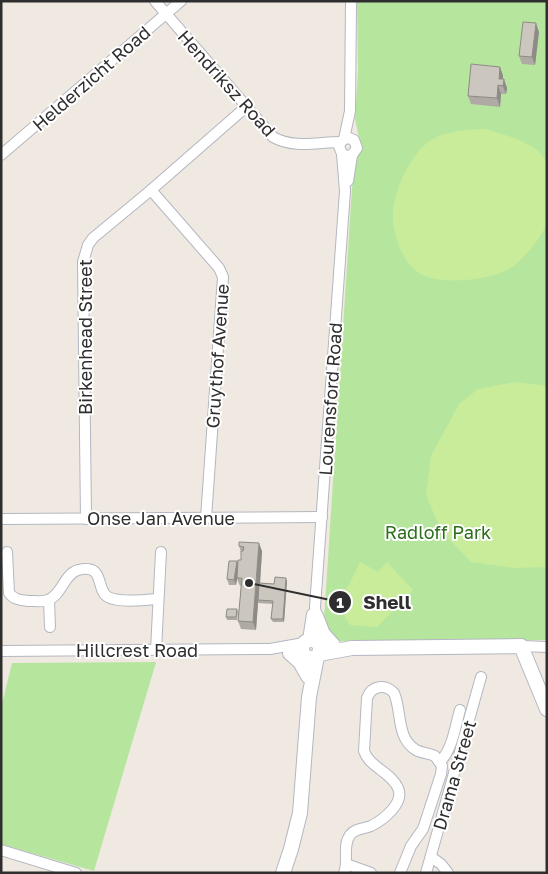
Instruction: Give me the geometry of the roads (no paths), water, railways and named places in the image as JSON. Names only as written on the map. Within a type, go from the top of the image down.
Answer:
[{"type":"street","name":"Hendriksz Road","points":[[155,1],[272,137],[285,142],[346,147]]},
{"type":"street","name":"Helderzicht Road","points":[[1,155],[181,1]]},
{"type":"street","name":"Lourensford Road","points":[[283,873],[300,813],[312,649],[311,617],[316,612],[345,191],[346,147],[350,111],[351,1]]},
{"type":"street","name":"Birkenhead Street","points":[[86,518],[83,262],[88,245],[93,238],[246,107]]},
{"type":"street","name":"Gruythof Avenue","points":[[151,190],[219,268],[222,277],[206,518]]},
{"type":"street","name":"Onse Jan Avenue","points":[[1,519],[322,517]]},
{"type":"street","points":[[7,552],[7,584],[11,596],[22,600],[49,600],[73,573],[83,570],[92,570],[99,575],[103,590],[109,598],[119,600],[158,600]]},
{"type":"street","points":[[156,650],[161,552]]},
{"type":"street","points":[[49,600],[50,627]]},
{"type":"street","points":[[312,649],[324,634],[316,612]]},
{"type":"street","points":[[521,646],[547,709]]},
{"type":"street","name":"Hillcrest Road","points":[[1,651],[547,647]]},
{"type":"street","name":"Hillcrest Road","points":[[273,649],[312,649]]},
{"type":"street","name":"Lourensford Road","points":[[309,697],[308,676],[300,662],[312,649]]},
{"type":"street","name":"Drama Street","points":[[426,873],[481,678]]},
{"type":"street","points":[[371,873],[345,869],[345,848],[350,834],[356,830],[370,827],[389,814],[399,794],[396,784],[368,758],[364,750],[367,698],[376,687],[387,687],[396,696],[401,728],[411,746],[419,752],[435,756],[440,762],[442,770],[423,829],[411,846],[400,873]]},
{"type":"street","points":[[440,762],[450,748],[460,710]]},
{"type":"street","points":[[1,850],[76,873]]},
{"type":"street","points":[[431,857],[442,864],[448,873]]},
{"type":"place","name":"Shell","points":[[249,583]]},
{"type":"park label","name":"Radloff Park","points":[[438,532]]}]
